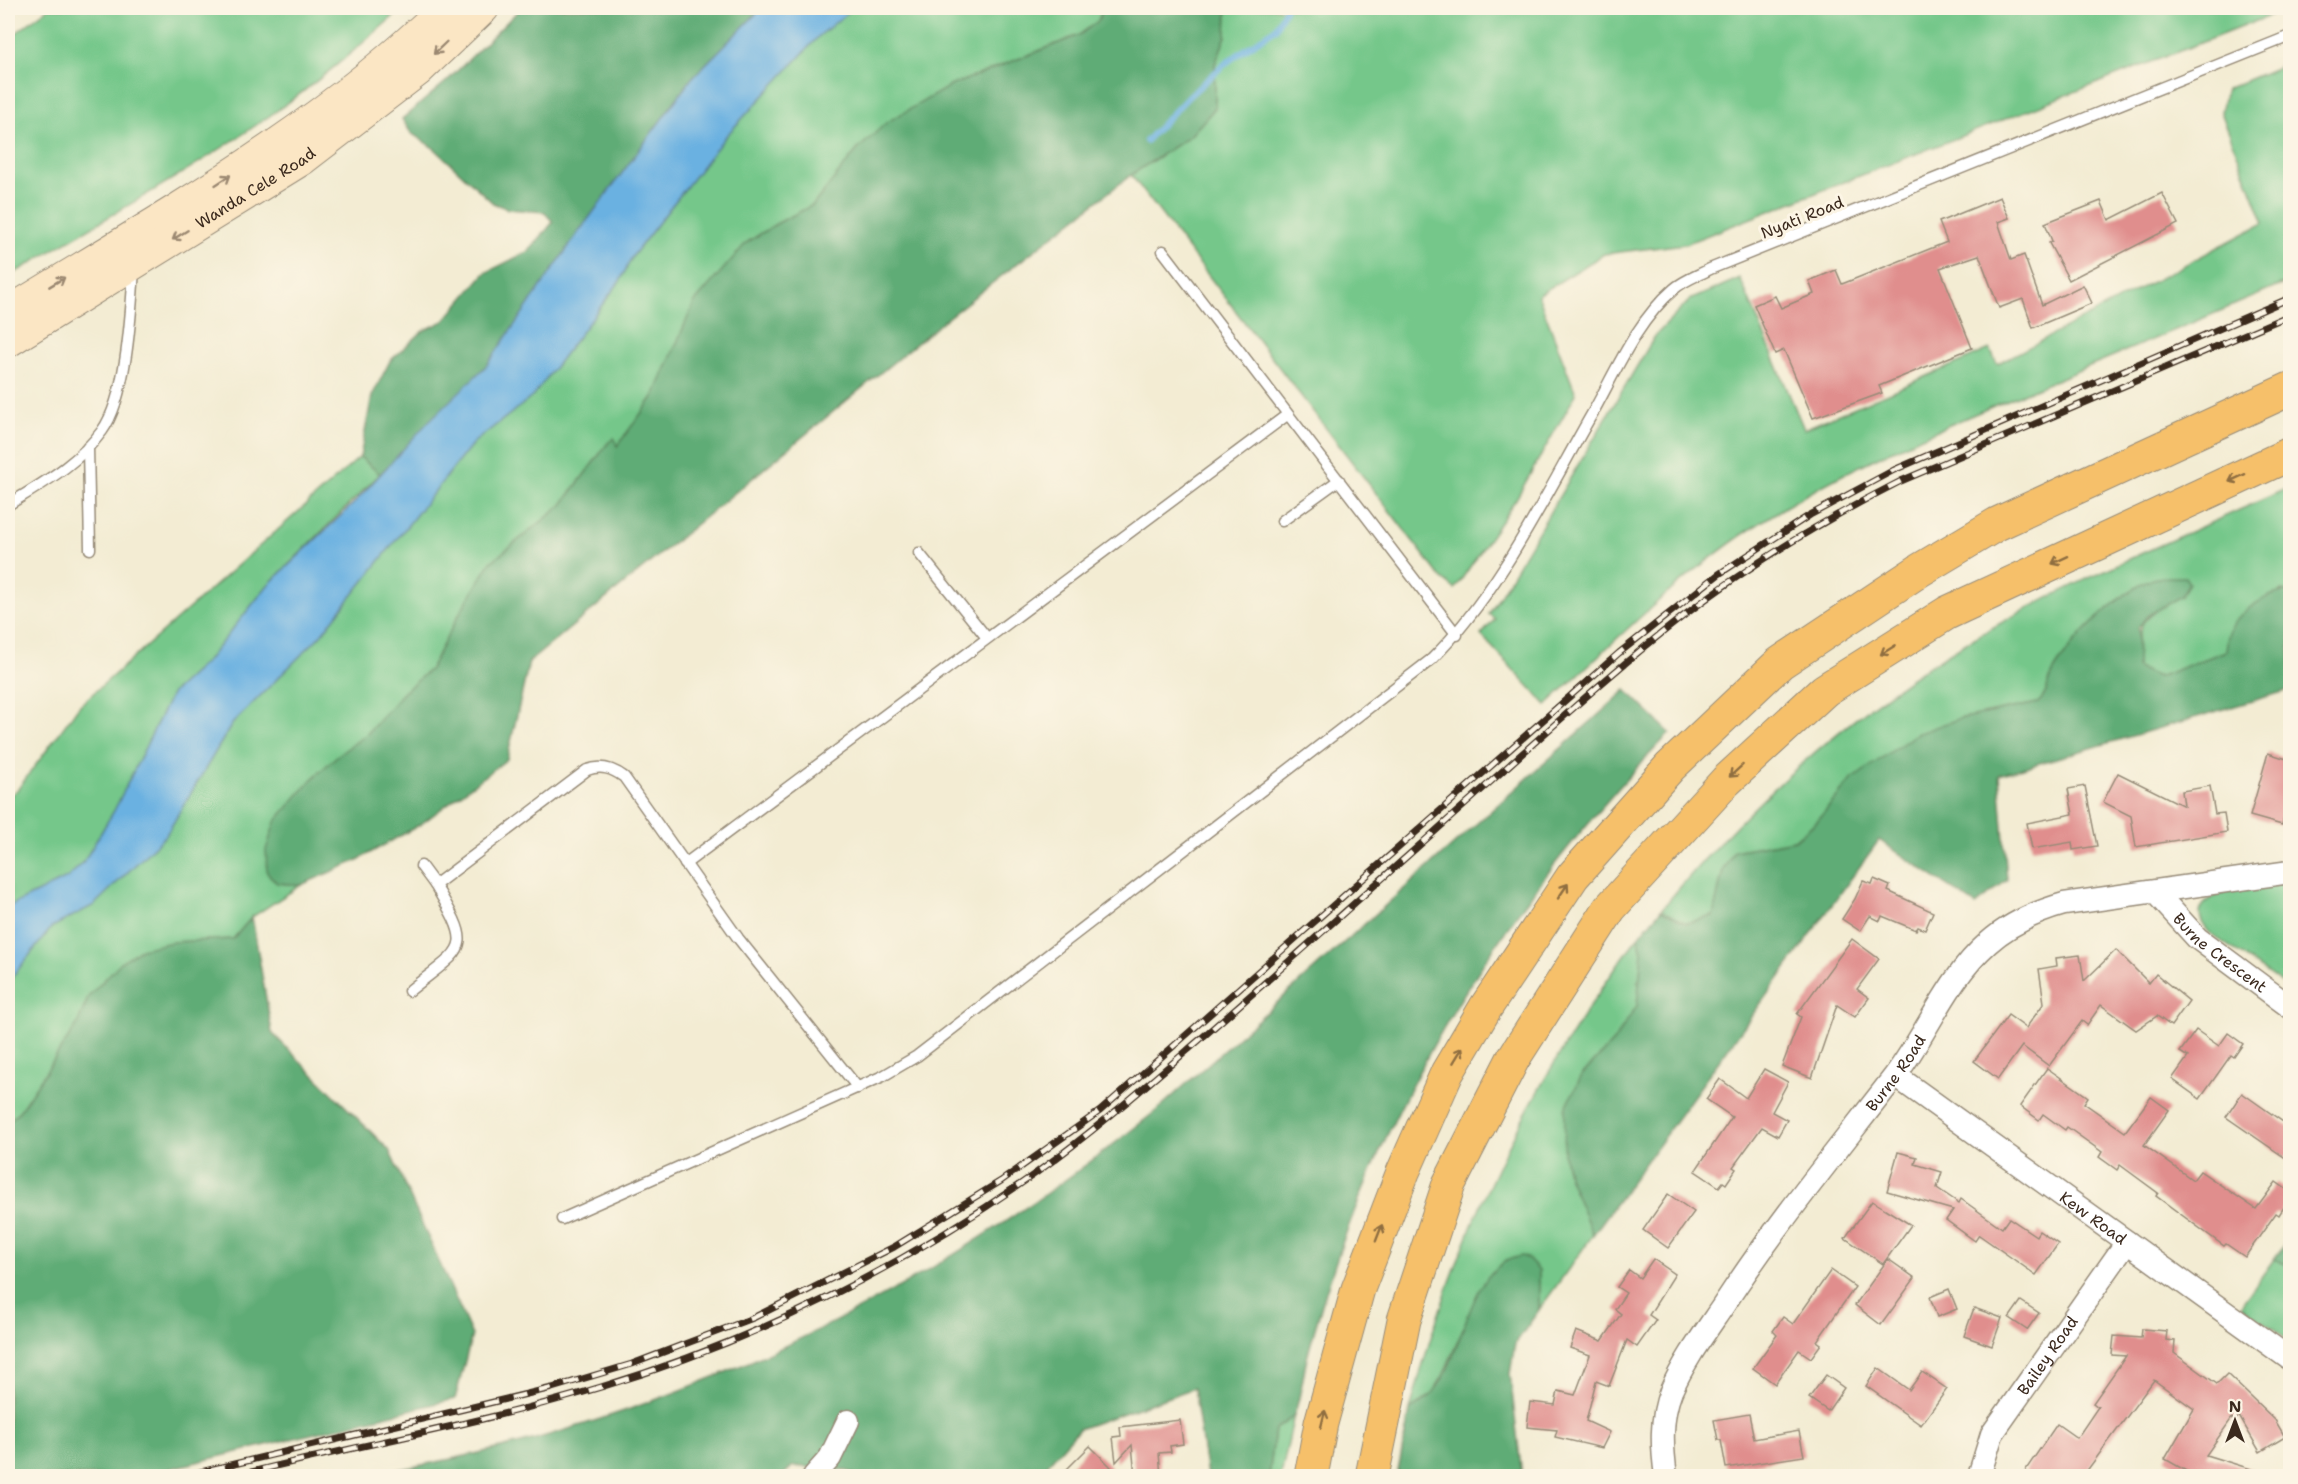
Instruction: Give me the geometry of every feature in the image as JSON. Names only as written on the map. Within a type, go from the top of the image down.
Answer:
[{"type":"highway","points":[[1311,1476],[1322,1423],[1358,1289],[1403,1172],[1448,1072],[1486,1007],[1574,876],[1670,767],[1780,663],[1920,570],[1997,524],[2290,389]]},
{"type":"highway","points":[[1372,1476],[1404,1320],[1449,1184],[1513,1059],[1610,908],[1726,781],[1825,690],[1947,613],[2290,454]]},
{"type":"street","name":"Wanda Cele Road","points":[[8,313],[294,135],[406,46],[445,8]]},
{"type":"street","name":"Wanda Cele Road","points":[[8,341],[302,159],[418,70],[483,8]]},
{"type":"street","name":"Burne Road","points":[[1666,1476],[1662,1443],[1664,1417],[1670,1393],[1685,1362],[1739,1281],[1858,1121],[1896,1076],[1965,967],[1988,943],[2016,923],[2038,912],[2064,904],[2113,896],[2156,893],[2290,872]]},
{"type":"street","name":"Burne Crescent","points":[[2156,893],[2197,939],[2290,1007]]},
{"type":"street","name":"Kew Road","points":[[1896,1076],[2290,1359]]},
{"type":"street","name":"Bailey Road","points":[[1979,1476],[1992,1434],[2127,1242]]},
{"type":"street","points":[[814,1476],[830,1458],[848,1421]]},
{"type":"lane","name":"Nyati Road","points":[[562,1219],[858,1088],[917,1056],[1403,682],[1456,635],[1479,608],[1629,345],[1654,308],[1676,287],[1710,269],[2290,36]]},
{"type":"lane","points":[[1164,251],[1456,635]]},
{"type":"lane","points":[[8,505],[67,466],[103,430],[116,401],[125,357],[135,263]]},
{"type":"lane","points":[[685,864],[1287,415]]},
{"type":"lane","points":[[88,447],[90,549]]},
{"type":"lane","points":[[1282,521],[1339,480]]},
{"type":"lane","points":[[919,553],[987,638]]},
{"type":"lane","points":[[435,885],[587,770],[597,767],[608,768],[624,777],[738,938],[858,1088]]},
{"type":"lane","points":[[409,991],[454,955],[460,944],[461,933],[458,923],[421,866]]},
{"type":"green space","points":[[49,8],[403,8],[320,78],[268,117],[172,179],[8,277],[8,39]]},
{"type":"green space","points":[[521,8],[762,8],[692,78],[578,233],[487,365],[380,474],[360,457],[372,396],[390,361],[423,331],[444,321],[485,273],[529,251],[553,222],[544,212],[508,209],[493,203],[435,149],[411,133],[402,119],[448,80]]},
{"type":"green space","points":[[853,8],[1103,8],[1098,21],[1079,35],[950,86],[858,149],[813,205],[746,243],[637,423],[617,446],[608,443],[561,506],[491,562],[463,607],[430,669],[403,693],[367,734],[337,756],[312,779],[277,883],[301,885],[252,917],[233,939],[172,942],[89,996],[77,1025],[21,1109],[8,1123],[8,982],[52,927],[94,905],[166,835],[232,724],[320,636],[473,443],[533,396],[620,281],[632,257],[725,137],[819,36]]},
{"type":"green space","points":[[1103,8],[1227,8],[1226,36],[1215,64],[1215,108],[1190,136],[1131,175],[946,319],[529,662],[507,759],[421,824],[356,861],[301,885],[277,883],[267,873],[266,850],[275,822],[312,779],[337,756],[367,734],[403,693],[430,669],[463,607],[491,562],[561,506],[614,438],[617,446],[654,396],[694,303],[746,243],[813,205],[858,149],[887,122],[950,86],[1079,35],[1098,21]]},
{"type":"green space","points":[[1227,8],[2290,8],[1685,244],[1604,254],[1538,295],[1576,394],[1516,499],[1455,589],[1442,579],[1131,175],[1190,136],[1215,108],[1215,64],[1226,36]]},
{"type":"green space","points":[[2290,62],[2290,281],[1925,435],[1826,483],[1733,541],[1677,585],[1546,705],[1481,635],[1495,619],[1489,614],[1655,336],[1690,300],[1740,278],[1804,429],[1990,349],[1997,364],[2264,223],[2221,112],[2226,89]]},
{"type":"green space","points":[[360,457],[380,474],[268,585],[207,661],[172,693],[114,811],[83,863],[67,878],[8,907],[8,797],[18,789],[80,705]]},
{"type":"green space","points":[[2290,487],[2290,592],[2281,591],[2230,629],[2226,651],[2158,677],[2137,668],[2138,639],[2143,623],[2156,611],[2181,596],[2121,597],[2068,651],[2054,671],[2038,703],[1958,719],[1851,780],[1817,821],[1794,840],[1734,851],[1723,870],[1713,916],[1686,923],[1661,910],[1735,827],[1816,751],[1905,683],[1951,652],[2034,605]]},
{"type":"green space","points":[[2185,577],[2189,583],[2181,596],[2147,616],[2138,628],[2137,668],[2158,677],[2226,651],[2230,630],[2241,615],[2274,594],[2290,592],[2290,690],[1999,775],[2007,880],[1976,905],[1879,840],[1593,1235],[1568,1176],[1564,1154],[1565,1109],[1582,1075],[1613,1042],[1637,1006],[1642,952],[1638,937],[1661,910],[1686,923],[1713,916],[1723,870],[1734,851],[1795,840],[1817,821],[1851,780],[1916,734],[1958,719],[2038,703],[2062,658],[2084,632],[2111,606],[2152,579]]},
{"type":"green space","points":[[1626,690],[1670,733],[1622,784],[1534,891],[1494,947],[1423,1064],[1391,1126],[1347,1231],[1313,1337],[1295,1412],[1290,1420],[1275,1429],[1269,1476],[1207,1476],[1194,1388],[1079,1429],[1037,1476],[859,1476],[847,1471],[793,1466],[782,1476],[379,1476],[381,1473],[532,1440],[619,1413],[702,1382],[783,1347],[861,1308],[938,1264],[1012,1217],[1085,1166],[1157,1110]]},
{"type":"green space","points":[[2290,881],[2290,989],[2210,933],[2201,918],[2202,907],[2211,898],[2244,888]]},
{"type":"green space","points":[[252,917],[272,1033],[389,1150],[472,1335],[455,1399],[140,1476],[8,1476],[8,1123],[21,1109],[77,1025],[89,996],[122,961],[141,949],[172,942],[233,939]]},
{"type":"green space","points":[[1638,937],[1642,952],[1637,1006],[1613,1042],[1582,1075],[1564,1154],[1568,1176],[1593,1235],[1539,1310],[1539,1271],[1478,1293],[1442,1378],[1430,1396],[1410,1410],[1450,1281],[1500,1162],[1563,1049]]},
{"type":"green space","points":[[2290,1237],[2290,1266],[2274,1259]]},
{"type":"green space","points":[[1522,1256],[1529,1259],[1539,1271],[1539,1310],[1515,1344],[1510,1374],[1522,1476],[1397,1476],[1410,1410],[1429,1397],[1441,1382],[1451,1362],[1467,1317],[1488,1277],[1503,1263]]},
{"type":"green space","points":[[2274,1259],[2290,1266],[2290,1341],[2241,1305]]},
{"type":"green space","points":[[1294,1415],[1281,1476],[1269,1476],[1275,1429]]},
{"type":"water","points":[[762,8],[853,8],[819,36],[725,137],[632,257],[620,281],[533,396],[473,443],[320,636],[232,724],[166,835],[94,905],[52,927],[8,982],[8,907],[67,878],[83,863],[114,811],[172,693],[207,661],[268,585],[355,502],[429,421],[487,365],[578,233],[692,78]]},
{"type":"building","points":[[2162,193],[2178,224],[2069,280],[2049,243],[2052,241],[2045,223],[2101,201],[2109,220]]},
{"type":"building","points":[[2000,197],[2009,218],[1998,222],[2011,260],[2024,255],[2042,305],[2083,285],[2092,303],[2033,328],[2023,299],[1999,308],[1979,255],[1940,268],[1972,348],[1879,386],[1882,393],[1813,418],[1784,350],[1775,354],[1754,305],[1775,296],[1781,308],[1814,294],[1809,281],[1836,270],[1842,284],[1947,242],[1939,222]]},
{"type":"building","points":[[2268,753],[2290,760],[2290,792],[2282,825],[2250,816]]},
{"type":"building","points":[[2118,773],[2184,806],[2182,791],[2210,786],[2215,814],[2224,813],[2227,832],[2136,847],[2131,816],[2103,802]]},
{"type":"building","points":[[2085,786],[2097,846],[2073,850],[2072,842],[2032,849],[2027,823],[2073,814],[2068,789]]},
{"type":"building","points":[[1874,879],[1890,886],[1888,891],[1933,912],[1925,930],[1918,927],[1916,930],[1882,916],[1880,921],[1870,916],[1860,931],[1842,919],[1863,881],[1872,884]]},
{"type":"building","points":[[1852,939],[1879,959],[1857,989],[1869,998],[1855,1017],[1837,1005],[1812,1078],[1782,1066],[1801,1017],[1797,1014]]},
{"type":"building","points":[[2116,950],[2149,983],[2156,974],[2189,1001],[2171,1026],[2157,1016],[2136,1030],[2101,1005],[2087,1025],[2082,1021],[2049,1066],[2022,1046],[1998,1079],[1974,1061],[2008,1015],[2026,1028],[2044,1003],[2039,969],[2057,966],[2056,958],[2080,955],[2084,981]]},
{"type":"building","points":[[2196,1030],[2219,1046],[2228,1033],[2243,1044],[2234,1057],[2231,1055],[2200,1099],[2172,1079],[2188,1057],[2180,1052]]},
{"type":"building","points":[[2047,1068],[2088,1097],[2084,1103],[2125,1132],[2151,1097],[2169,1110],[2144,1145],[2193,1180],[2200,1171],[2256,1209],[2276,1182],[2290,1192],[2290,1198],[2279,1215],[2276,1213],[2245,1257],[2226,1244],[2224,1246],[2156,1196],[2158,1193],[2120,1165],[2117,1170],[2099,1157],[2102,1152],[2067,1127],[2065,1130],[2043,1114],[2039,1120],[2020,1106]]},
{"type":"building","points":[[1764,1069],[1788,1082],[1772,1112],[1787,1120],[1778,1136],[1762,1127],[1733,1167],[1736,1169],[1726,1184],[1723,1182],[1719,1187],[1695,1171],[1732,1117],[1706,1099],[1720,1079],[1746,1098]]},
{"type":"building","points":[[2242,1093],[2290,1127],[2290,1161],[2226,1117]]},
{"type":"building","points":[[1898,1152],[1917,1157],[1915,1164],[1942,1172],[1937,1188],[1959,1203],[1961,1199],[2002,1228],[2009,1218],[2036,1236],[2039,1231],[2058,1244],[2036,1275],[1979,1235],[1975,1241],[1946,1220],[1953,1210],[1887,1191]]},
{"type":"building","points":[[1668,1194],[1694,1212],[1668,1248],[1643,1230]]},
{"type":"building","points":[[1872,1201],[1911,1225],[1883,1264],[1845,1238]]},
{"type":"building","points":[[1653,1259],[1675,1274],[1649,1315],[1656,1320],[1637,1347],[1627,1340],[1609,1386],[1596,1381],[1586,1421],[1610,1432],[1602,1448],[1555,1437],[1557,1430],[1527,1427],[1530,1402],[1555,1405],[1558,1391],[1575,1395],[1590,1355],[1570,1348],[1576,1331],[1602,1341],[1621,1314],[1615,1309],[1626,1293],[1617,1287],[1629,1270],[1640,1278]]},
{"type":"building","points":[[1888,1259],[1915,1278],[1881,1325],[1855,1305]]},
{"type":"building","points":[[1831,1270],[1855,1287],[1817,1341],[1821,1344],[1811,1358],[1799,1350],[1775,1384],[1753,1368],[1777,1335],[1773,1331],[1783,1317],[1793,1324]]},
{"type":"building","points":[[1949,1289],[1957,1309],[1937,1317],[1930,1297]]},
{"type":"building","points":[[2021,1301],[2039,1313],[2027,1330],[2009,1318]]},
{"type":"building","points":[[1974,1308],[2002,1318],[1992,1346],[1964,1336]]},
{"type":"building","points":[[2142,1329],[2167,1331],[2166,1340],[2175,1341],[2174,1353],[2217,1384],[2227,1374],[2275,1420],[2285,1437],[2260,1452],[2239,1416],[2234,1421],[2232,1418],[2206,1455],[2264,1473],[2263,1476],[2195,1476],[2165,1459],[2194,1409],[2154,1380],[2083,1476],[2033,1476],[2025,1471],[2057,1424],[2077,1438],[2098,1407],[2093,1403],[2126,1356],[2112,1355],[2114,1336],[2141,1338]]},
{"type":"building","points":[[1878,1368],[1909,1390],[1922,1372],[1947,1389],[1921,1425],[1866,1386]]},
{"type":"building","points":[[1826,1375],[1844,1388],[1828,1411],[1809,1398]]},
{"type":"building","points":[[1749,1414],[1754,1439],[1799,1431],[1804,1456],[1726,1468],[1721,1440],[1718,1440],[1714,1420]]},
{"type":"building","points":[[1180,1420],[1183,1444],[1170,1446],[1171,1452],[1159,1453],[1161,1476],[1135,1476],[1132,1445],[1116,1462],[1113,1437],[1121,1436],[1120,1427]]},
{"type":"building","points":[[1090,1446],[1111,1467],[1101,1476],[1060,1476]]},
{"type":"waterway","points":[[1146,141],[1189,96],[1226,63],[1276,28],[1286,8]]},
{"type":"railway","points":[[184,1476],[552,1388],[632,1364],[753,1318],[894,1247],[1001,1181],[1100,1111],[1619,653],[1719,574],[1810,515],[1894,470],[2290,298]]},
{"type":"railway","points":[[235,1476],[465,1423],[601,1387],[659,1368],[772,1324],[881,1269],[986,1207],[1036,1173],[1095,1128],[1265,983],[1607,678],[1682,617],[1734,579],[1816,527],[1901,481],[2290,315]]}]
